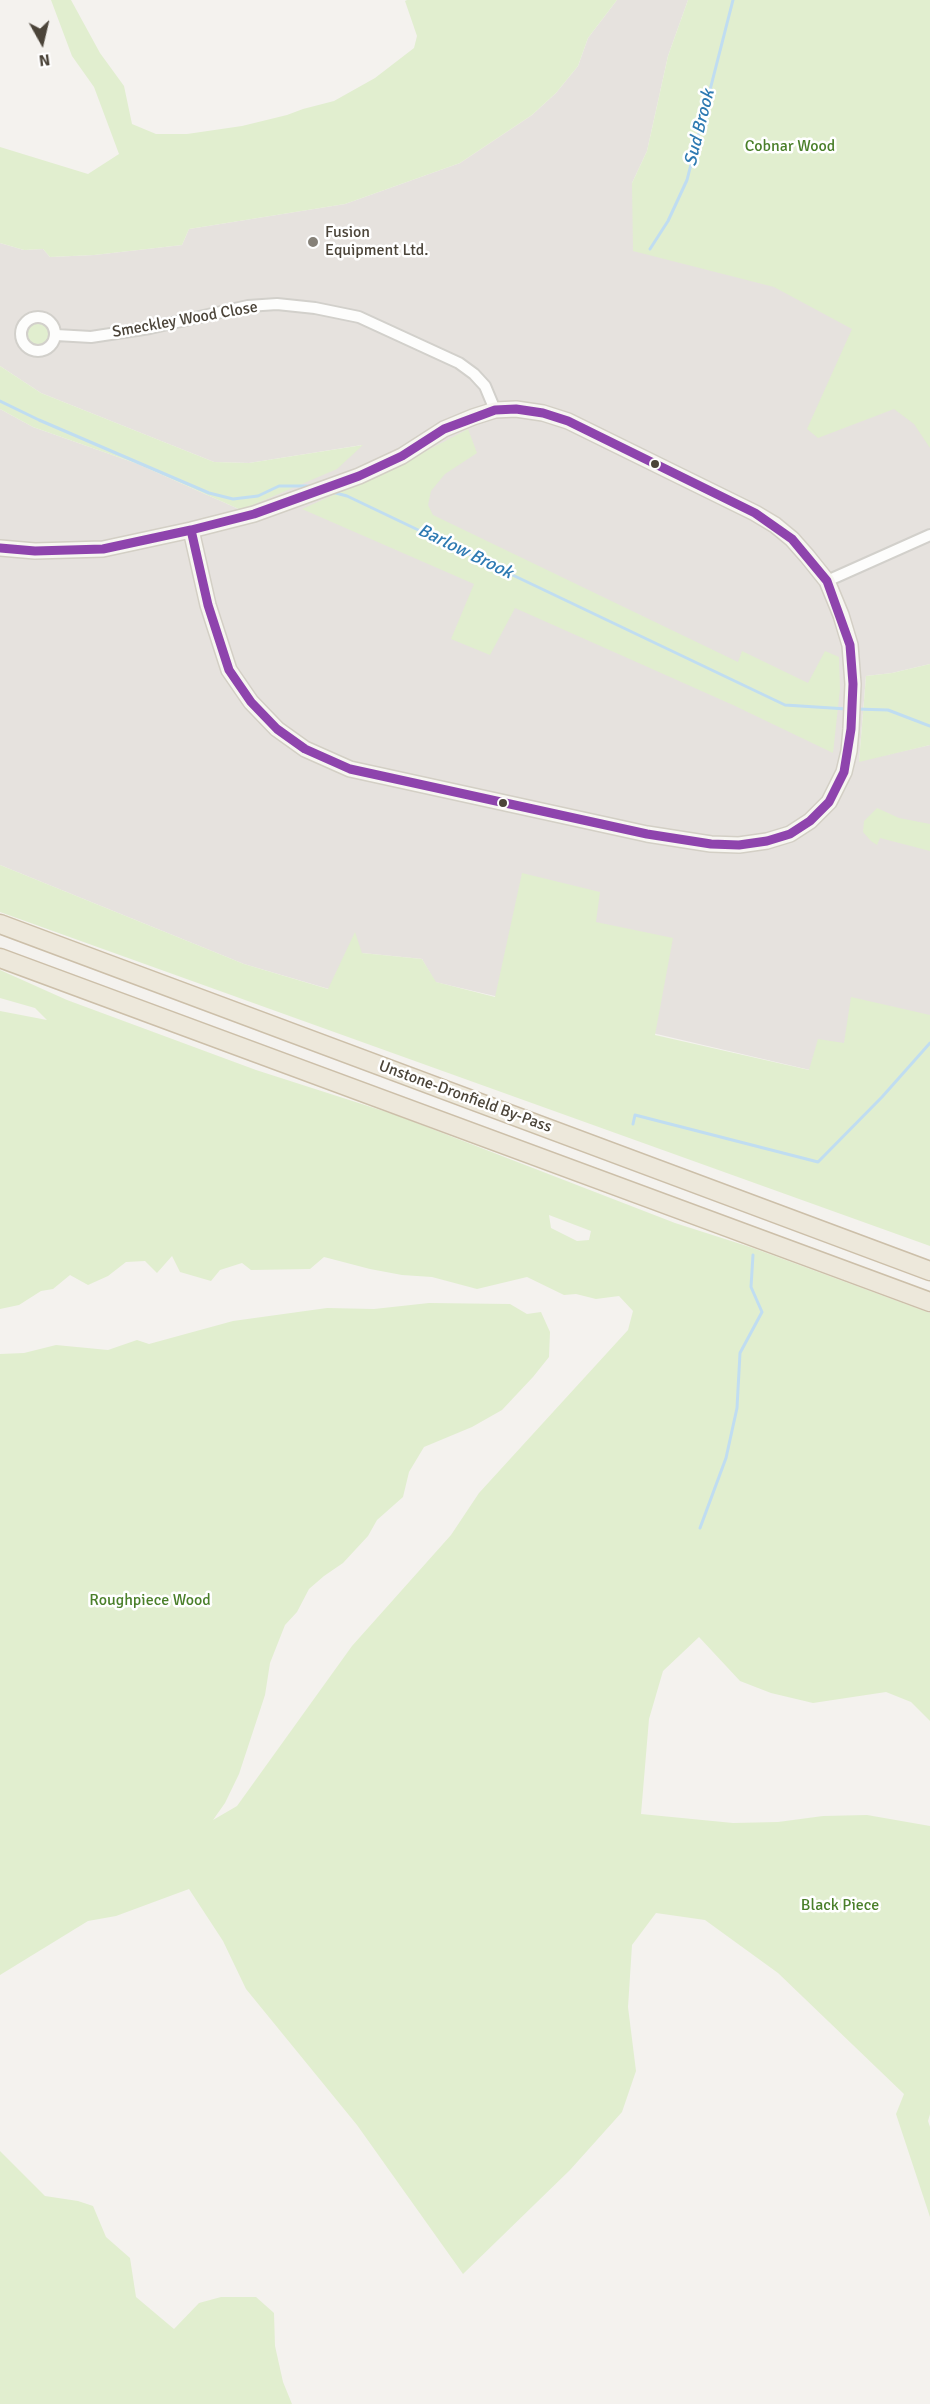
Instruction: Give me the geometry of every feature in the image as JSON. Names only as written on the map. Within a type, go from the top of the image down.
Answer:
[{"type":"highway","name":"Unstone-Dronfield By-Pass","points":[[0,924],[930,1270]]},
{"type":"highway","name":"Unstone-Dronfield By-Pass","points":[[0,958],[930,1302]]},
{"type":"street","name":"Smeckley Wood Close","points":[[56,335],[91,337],[150,328],[248,306],[278,304],[315,308],[359,317],[459,363],[474,374],[485,387],[495,410]]},
{"type":"street","points":[[0,548],[35,551],[103,549],[191,530],[254,514],[310,495],[402,456],[444,429],[495,410],[516,409],[543,413],[568,421],[755,513],[792,539],[826,581],[841,615],[850,645],[853,684],[851,729],[844,772],[829,802],[810,821],[790,834],[739,845],[711,844],[647,834],[350,769],[305,749],[277,729],[251,702],[229,670],[218,639],[191,530]]},
{"type":"street","points":[[826,581],[930,535]]},
{"type":"shaded area","points":[[617,0],[688,0],[668,56],[647,151],[632,183],[930,327],[930,664],[892,673],[866,676],[859,761],[930,745],[930,1035],[810,1070],[435,982],[422,959],[362,953],[329,989],[244,964],[0,865],[0,409],[33,427],[138,464],[241,510],[362,445],[249,463],[214,462],[41,393],[0,366],[0,243],[24,250],[43,249],[50,257],[94,255],[182,245],[189,229],[345,204],[460,163],[532,115],[556,93],[578,66],[588,38]]},
{"type":"green space","points":[[51,0],[71,0],[100,53],[124,86],[132,124],[156,134],[187,134],[242,126],[334,101],[375,78],[414,48],[417,36],[405,1],[407,0],[617,0],[588,38],[578,66],[556,93],[532,115],[460,163],[345,204],[189,229],[182,245],[94,255],[50,257],[43,249],[24,250],[0,243],[0,147],[88,174],[119,154],[94,87],[72,56]]},
{"type":"green space","name":"Cobnar Wood","points":[[688,0],[930,0],[930,448],[914,424],[894,409],[818,438],[807,429],[852,329],[774,287],[633,251],[632,183],[647,151],[668,56]]},
{"type":"green space","points":[[38,323],[46,326],[49,334],[46,342],[38,345],[30,342],[27,334],[30,326]]},
{"type":"green space","points":[[0,366],[41,393],[214,462],[249,463],[363,445],[337,469],[241,510],[138,464],[33,427],[0,409]]},
{"type":"green space","points":[[468,429],[477,453],[445,474],[431,491],[428,505],[433,515],[738,662],[742,651],[808,683],[825,651],[839,657],[840,689],[833,753],[733,705],[515,608],[490,655],[451,639],[474,584],[302,509],[396,467]]},
{"type":"green space","points":[[930,664],[930,745],[859,762],[866,676],[892,673]]},
{"type":"green space","points":[[877,808],[899,818],[930,824],[930,851],[880,838],[877,845],[871,841],[863,832],[864,821]]},
{"type":"green space","points":[[0,865],[244,964],[328,989],[355,932],[362,953],[422,959],[436,982],[495,997],[522,873],[600,892],[596,922],[673,938],[655,1035],[809,1070],[818,1039],[844,1043],[851,997],[930,1015],[930,1246],[0,912]]},
{"type":"green space","points":[[0,970],[67,1000],[256,1070],[396,1115],[675,1223],[753,1248],[930,1313],[930,1721],[911,1702],[886,1692],[813,1703],[771,1693],[740,1681],[699,1637],[663,1671],[649,1719],[641,1814],[733,1823],[867,1815],[930,1826],[930,2114],[928,2121],[930,2127],[930,2217],[896,2114],[904,2094],[778,1973],[705,1920],[656,1913],[632,1945],[628,2007],[636,2071],[622,2112],[570,2170],[463,2274],[357,2125],[246,1989],[223,1941],[189,1889],[116,1916],[88,1921],[0,1975],[0,1354],[24,1353],[56,1345],[108,1350],[137,1340],[149,1344],[233,1321],[327,1308],[374,1309],[429,1303],[510,1304],[527,1314],[541,1312],[550,1332],[549,1357],[533,1377],[502,1410],[472,1427],[424,1447],[409,1472],[403,1497],[377,1520],[368,1536],[343,1563],[309,1589],[297,1612],[285,1625],[270,1663],[265,1695],[239,1774],[225,1803],[213,1820],[237,1806],[352,1646],[451,1535],[479,1493],[628,1330],[633,1311],[619,1296],[596,1299],[576,1294],[564,1295],[527,1277],[477,1289],[432,1277],[402,1275],[324,1257],[310,1269],[251,1270],[242,1263],[220,1270],[211,1281],[180,1272],[172,1256],[157,1273],[145,1261],[126,1262],[108,1276],[88,1285],[70,1275],[53,1289],[41,1291],[19,1305],[0,1309],[0,1011],[47,1020],[35,1008],[0,998]],"holes":[[[549,1215],[591,1231],[589,1240],[577,1241],[551,1228]]]},
{"type":"green space","points":[[0,2151],[45,2196],[78,2201],[93,2206],[106,2237],[130,2258],[136,2297],[174,2329],[199,2303],[221,2297],[256,2297],[274,2313],[275,2346],[283,2382],[292,2404],[0,2404]]},
{"type":"waterway","name":"Sud Brook","points":[[650,249],[668,221],[687,180],[733,0]]},
{"type":"waterway","name":"Barlow Brook","points":[[0,401],[209,493],[233,499],[258,496],[279,486],[311,486]]},
{"type":"waterway","name":"Barlow Brook","points":[[332,492],[347,496],[785,705],[847,709]]},
{"type":"waterway","name":"Barlow Brook","points":[[856,709],[888,710],[930,726]]},
{"type":"waterway","points":[[633,1124],[635,1115],[818,1162],[882,1097],[930,1043]]},
{"type":"waterway","points":[[700,1528],[726,1458],[737,1408],[740,1353],[762,1312],[751,1287],[753,1255]]},
{"type":"transit line","points":[[516,409],[543,413],[568,421],[755,513],[792,539],[827,581],[850,645],[853,684],[851,729],[844,772],[829,802],[810,821],[790,834],[767,841],[739,845],[711,844],[647,834],[350,769],[305,749],[277,729],[251,702],[229,670],[208,605],[191,530],[254,514],[359,476],[402,456],[444,429],[495,410],[516,409]]},
{"type":"transit line","points":[[0,548],[35,551],[103,549],[191,530]]},
{"type":"place","name":"Fusion Equipment Ltd.","points":[[313,242]]},
{"type":"park label","name":"Roughpiece Wood","points":[[150,1601]]},
{"type":"park label","name":"Black Piece","points":[[840,1906]]}]
